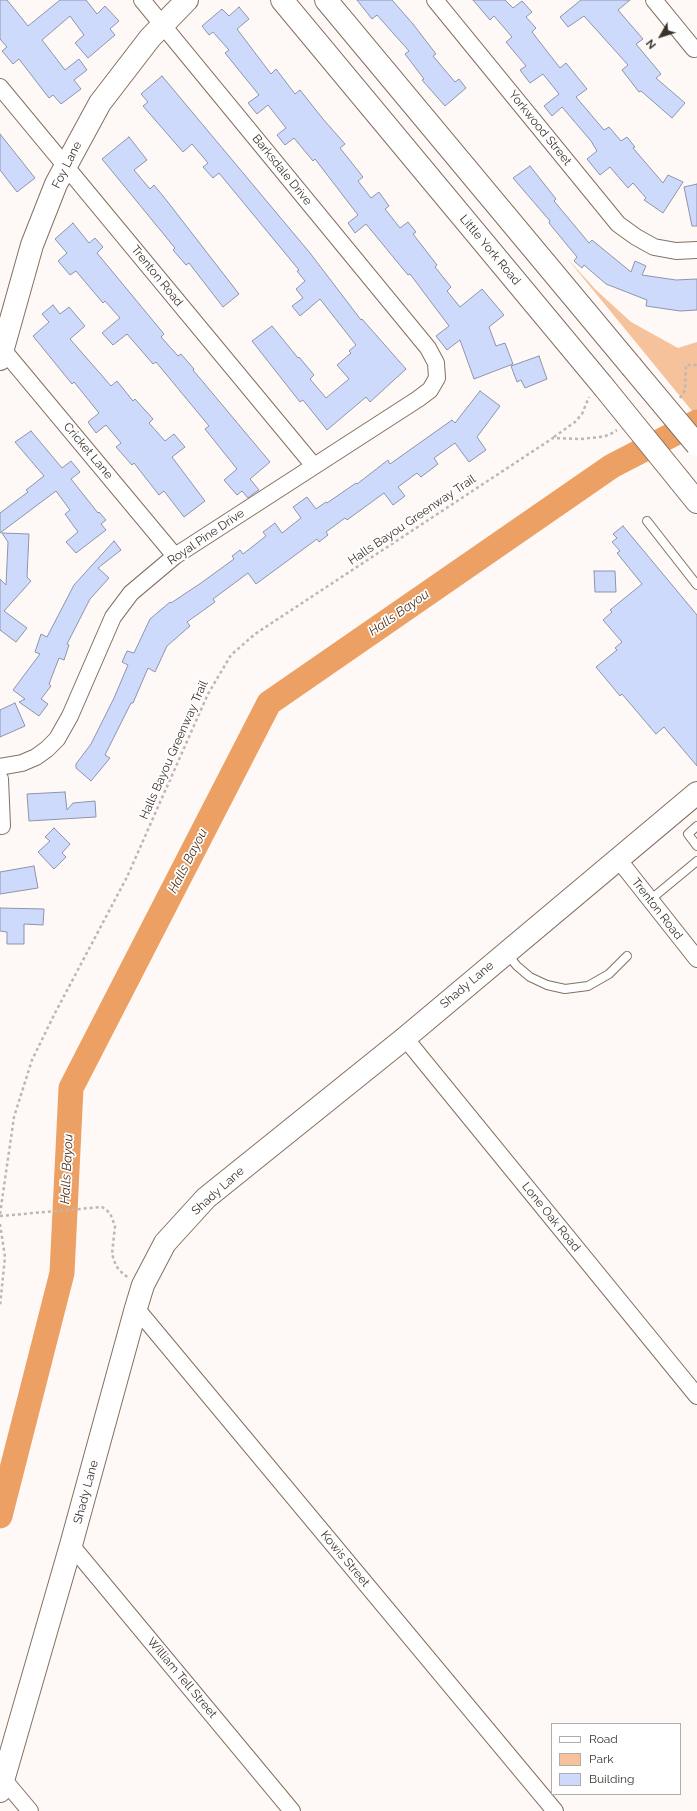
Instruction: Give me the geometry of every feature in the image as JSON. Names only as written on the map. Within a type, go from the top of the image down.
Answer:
[{"type":"street","name":"Barksdale Drive","points":[[142,0],[422,341]]},
{"type":"street","name":"Foy Lane","points":[[1,351],[32,245],[53,191],[66,165],[100,102],[121,74],[162,25],[187,0]]},
{"type":"street","name":"Little York Road","points":[[282,0],[427,174],[597,391],[680,481],[697,502]]},
{"type":"street","points":[[326,0],[697,445]]},
{"type":"street","name":"Yorkwood Street","points":[[435,0],[618,224],[636,237],[654,247],[676,251],[697,250]]},
{"type":"street","points":[[654,0],[694,49]]},
{"type":"street","name":"Trenton Road","points":[[0,87],[314,466]]},
{"type":"street","points":[[427,174],[453,151]]},
{"type":"street","name":"Royal Pine Drive","points":[[0,767],[22,763],[36,757],[48,749],[57,739],[70,716],[113,617],[131,593],[175,556],[430,390],[436,378],[436,363],[428,348],[422,341]]},
{"type":"street","name":"Cricket Lane","points":[[1,351],[175,556]]},
{"type":"street","points":[[0,779],[2,826]]},
{"type":"street","name":"Shady Lane","points":[[2,1785],[71,1545],[136,1308],[143,1285],[165,1243],[206,1198],[404,1038],[697,793]]},
{"type":"street","name":"Trenton Road","points":[[618,859],[697,959]]},
{"type":"street","name":"Lone Oak Road","points":[[404,1038],[697,1396]]},
{"type":"street","name":"Kowis Street","points":[[136,1308],[555,1811]]},
{"type":"street","name":"William Tell Street","points":[[71,1545],[292,1811]]},
{"type":"street","points":[[2,1785],[30,1811]]},
{"type":"lane","points":[[647,521],[697,585]]},
{"type":"lane","points":[[697,826],[688,834],[697,846]]},
{"type":"lane","points":[[650,900],[697,861]]},
{"type":"lane","points":[[506,952],[517,966],[530,977],[547,985],[565,989],[588,986],[609,974],[627,956]]},
{"type":"path","points":[[676,400],[681,397],[685,390],[686,365],[697,365]]},
{"type":"path","name":"Halls Bayou Greenway Trail","points":[[0,1215],[14,1117],[32,1060],[126,877],[208,694],[231,655],[255,634],[554,438],[576,422],[597,391]]},
{"type":"path","points":[[554,438],[581,439],[600,437],[609,435],[622,427]]},
{"type":"path","points":[[0,1215],[10,1216],[102,1207],[110,1213],[115,1226],[112,1254],[116,1266],[124,1275],[143,1285]]},
{"type":"path","points":[[0,1224],[5,1257],[0,1306]]},
{"type":"green space","points":[[566,257],[596,290],[631,322],[678,348],[697,342],[697,417]]},
{"type":"building","points":[[0,0],[7,0],[28,26],[60,0],[86,0],[97,14],[105,6],[119,21],[110,29],[115,35],[88,58],[75,43],[84,35],[70,16],[42,40],[65,70],[79,59],[87,70],[74,80],[81,89],[61,104],[53,95],[49,98],[19,59],[13,64],[2,51],[7,47],[0,39]]},
{"type":"building","points":[[357,0],[392,0],[436,54],[433,56],[455,82],[459,79],[466,88],[445,106],[422,80],[424,79],[405,54],[409,51],[377,15],[372,19]]},
{"type":"building","points":[[473,0],[505,0],[513,8],[522,1],[532,12],[526,17],[536,28],[532,32],[560,68],[566,63],[587,89],[576,97],[604,130],[609,127],[621,141],[627,137],[635,147],[633,148],[663,183],[668,175],[683,182],[663,213],[644,200],[646,198],[633,183],[628,188],[610,167],[600,175],[587,159],[597,151],[591,141],[562,107],[552,116],[544,106],[559,94],[543,74],[530,83],[520,70],[526,66],[506,42],[512,37],[494,16],[490,20]]},
{"type":"building","points":[[581,0],[630,0],[618,10],[643,39],[636,44],[661,74],[656,78],[685,103],[672,118],[641,91],[639,92],[622,70],[628,65],[584,16],[568,27],[560,17]]},
{"type":"building","points":[[239,7],[249,19],[237,29],[271,74],[276,69],[295,94],[300,90],[345,144],[340,148],[363,177],[358,181],[371,198],[379,192],[389,206],[385,209],[400,228],[408,222],[416,232],[413,234],[437,265],[435,267],[451,287],[447,291],[460,307],[482,289],[504,315],[489,327],[496,346],[505,343],[513,364],[474,379],[460,340],[447,350],[436,336],[449,326],[410,274],[408,275],[366,224],[355,233],[348,223],[358,215],[315,159],[313,161],[294,138],[285,145],[277,135],[286,128],[268,105],[257,114],[248,103],[259,95],[225,53],[229,50],[213,32],[209,35],[202,26],[222,9],[229,16]]},
{"type":"building","points":[[162,76],[310,253],[361,320],[362,319],[406,369],[370,402],[366,397],[327,430],[303,400],[300,402],[252,341],[272,326],[314,375],[310,379],[326,398],[349,379],[337,365],[351,353],[349,351],[356,345],[320,299],[300,316],[292,306],[303,298],[296,289],[305,281],[297,271],[299,270],[219,173],[213,178],[203,167],[208,163],[192,144],[183,152],[143,106],[148,102],[141,94]]},
{"type":"building","points":[[0,134],[35,178],[17,192],[0,170]]},
{"type":"building","points":[[129,137],[147,160],[134,170],[150,189],[154,185],[239,294],[223,307],[189,263],[186,265],[173,250],[175,248],[102,159]]},
{"type":"building","points":[[530,166],[556,199],[554,201],[589,243],[592,240],[631,272],[635,261],[646,266],[642,275],[676,280],[697,279],[697,310],[680,311],[646,306],[647,300],[606,284],[584,265],[582,268],[574,261],[577,257],[549,223],[550,221],[513,178]]},
{"type":"building","points":[[697,184],[697,226],[692,226],[684,187]]},
{"type":"building","points":[[73,223],[89,243],[95,238],[103,247],[97,253],[164,334],[161,337],[178,356],[181,354],[270,462],[250,479],[259,490],[248,498],[242,491],[237,495],[224,480],[237,469],[205,429],[209,426],[156,362],[153,364],[127,334],[113,345],[102,333],[120,318],[105,301],[103,303],[76,271],[70,275],[58,261],[67,253],[55,239]]},
{"type":"building","points":[[53,305],[60,314],[69,307],[85,326],[70,339],[111,386],[117,381],[133,401],[135,399],[153,419],[149,423],[165,441],[174,434],[185,447],[172,457],[205,501],[184,517],[164,491],[159,495],[134,463],[132,465],[116,447],[121,443],[106,425],[96,433],[88,422],[99,413],[74,382],[72,384],[33,336],[49,322],[42,314]]},
{"type":"building","points":[[539,356],[547,379],[525,388],[521,380],[517,382],[511,366]]},
{"type":"building","points":[[480,391],[500,406],[477,437],[486,450],[469,462],[455,443],[434,458],[438,464],[421,477],[417,473],[398,487],[405,496],[393,505],[384,493],[347,520],[345,518],[326,532],[328,535],[319,542],[317,539],[256,584],[248,573],[213,599],[215,602],[187,622],[190,626],[167,646],[155,672],[148,668],[133,703],[131,703],[105,755],[110,758],[91,781],[76,768],[76,764],[91,744],[114,698],[128,665],[122,662],[127,651],[134,653],[150,619],[170,602],[171,603],[201,583],[234,559],[232,556],[240,550],[243,554],[266,536],[263,532],[275,523],[282,533],[301,518],[293,507],[307,497],[316,509],[356,483],[357,484],[388,460],[390,464],[452,420],[455,423]]},
{"type":"building","points":[[31,431],[62,468],[71,461],[80,472],[71,479],[98,513],[99,512],[106,520],[101,524],[106,530],[76,553],[66,542],[78,532],[65,514],[70,510],[56,491],[0,533],[0,513],[28,492],[26,490],[44,476],[15,442]]},
{"type":"building","points":[[623,526],[697,615],[697,766],[664,727],[656,734],[622,694],[620,696],[596,667],[617,650],[615,648],[622,642],[603,620],[612,612],[610,610],[642,584],[617,553],[620,551],[612,542],[617,538],[613,534]]},
{"type":"building","points":[[2,533],[29,534],[27,577],[31,581],[4,611],[27,628],[16,642],[0,630],[0,579],[6,585],[8,542]]},
{"type":"building","points":[[114,541],[121,550],[98,568],[109,578],[90,599],[67,644],[69,645],[64,660],[59,658],[49,684],[51,686],[41,699],[48,704],[39,716],[19,702],[25,699],[13,690],[40,654],[35,652],[41,634],[47,637],[74,585]]},
{"type":"building","points":[[594,571],[615,571],[616,592],[595,592]]},
{"type":"building","points":[[15,703],[25,726],[0,737],[0,710]]},
{"type":"building","points":[[65,792],[67,810],[73,803],[95,801],[96,817],[29,821],[27,794]]},
{"type":"building","points":[[54,828],[70,844],[62,853],[66,857],[54,869],[38,852],[50,841],[45,837]]},
{"type":"building","points":[[34,866],[38,888],[0,894],[0,872]]},
{"type":"building","points":[[0,908],[44,909],[43,925],[24,924],[24,944],[7,944],[7,932],[0,931]]},
{"type":"waterway","name":"Halls Bayou","points":[[0,1516],[62,1273],[71,1088],[269,703],[612,466],[697,422]]}]
